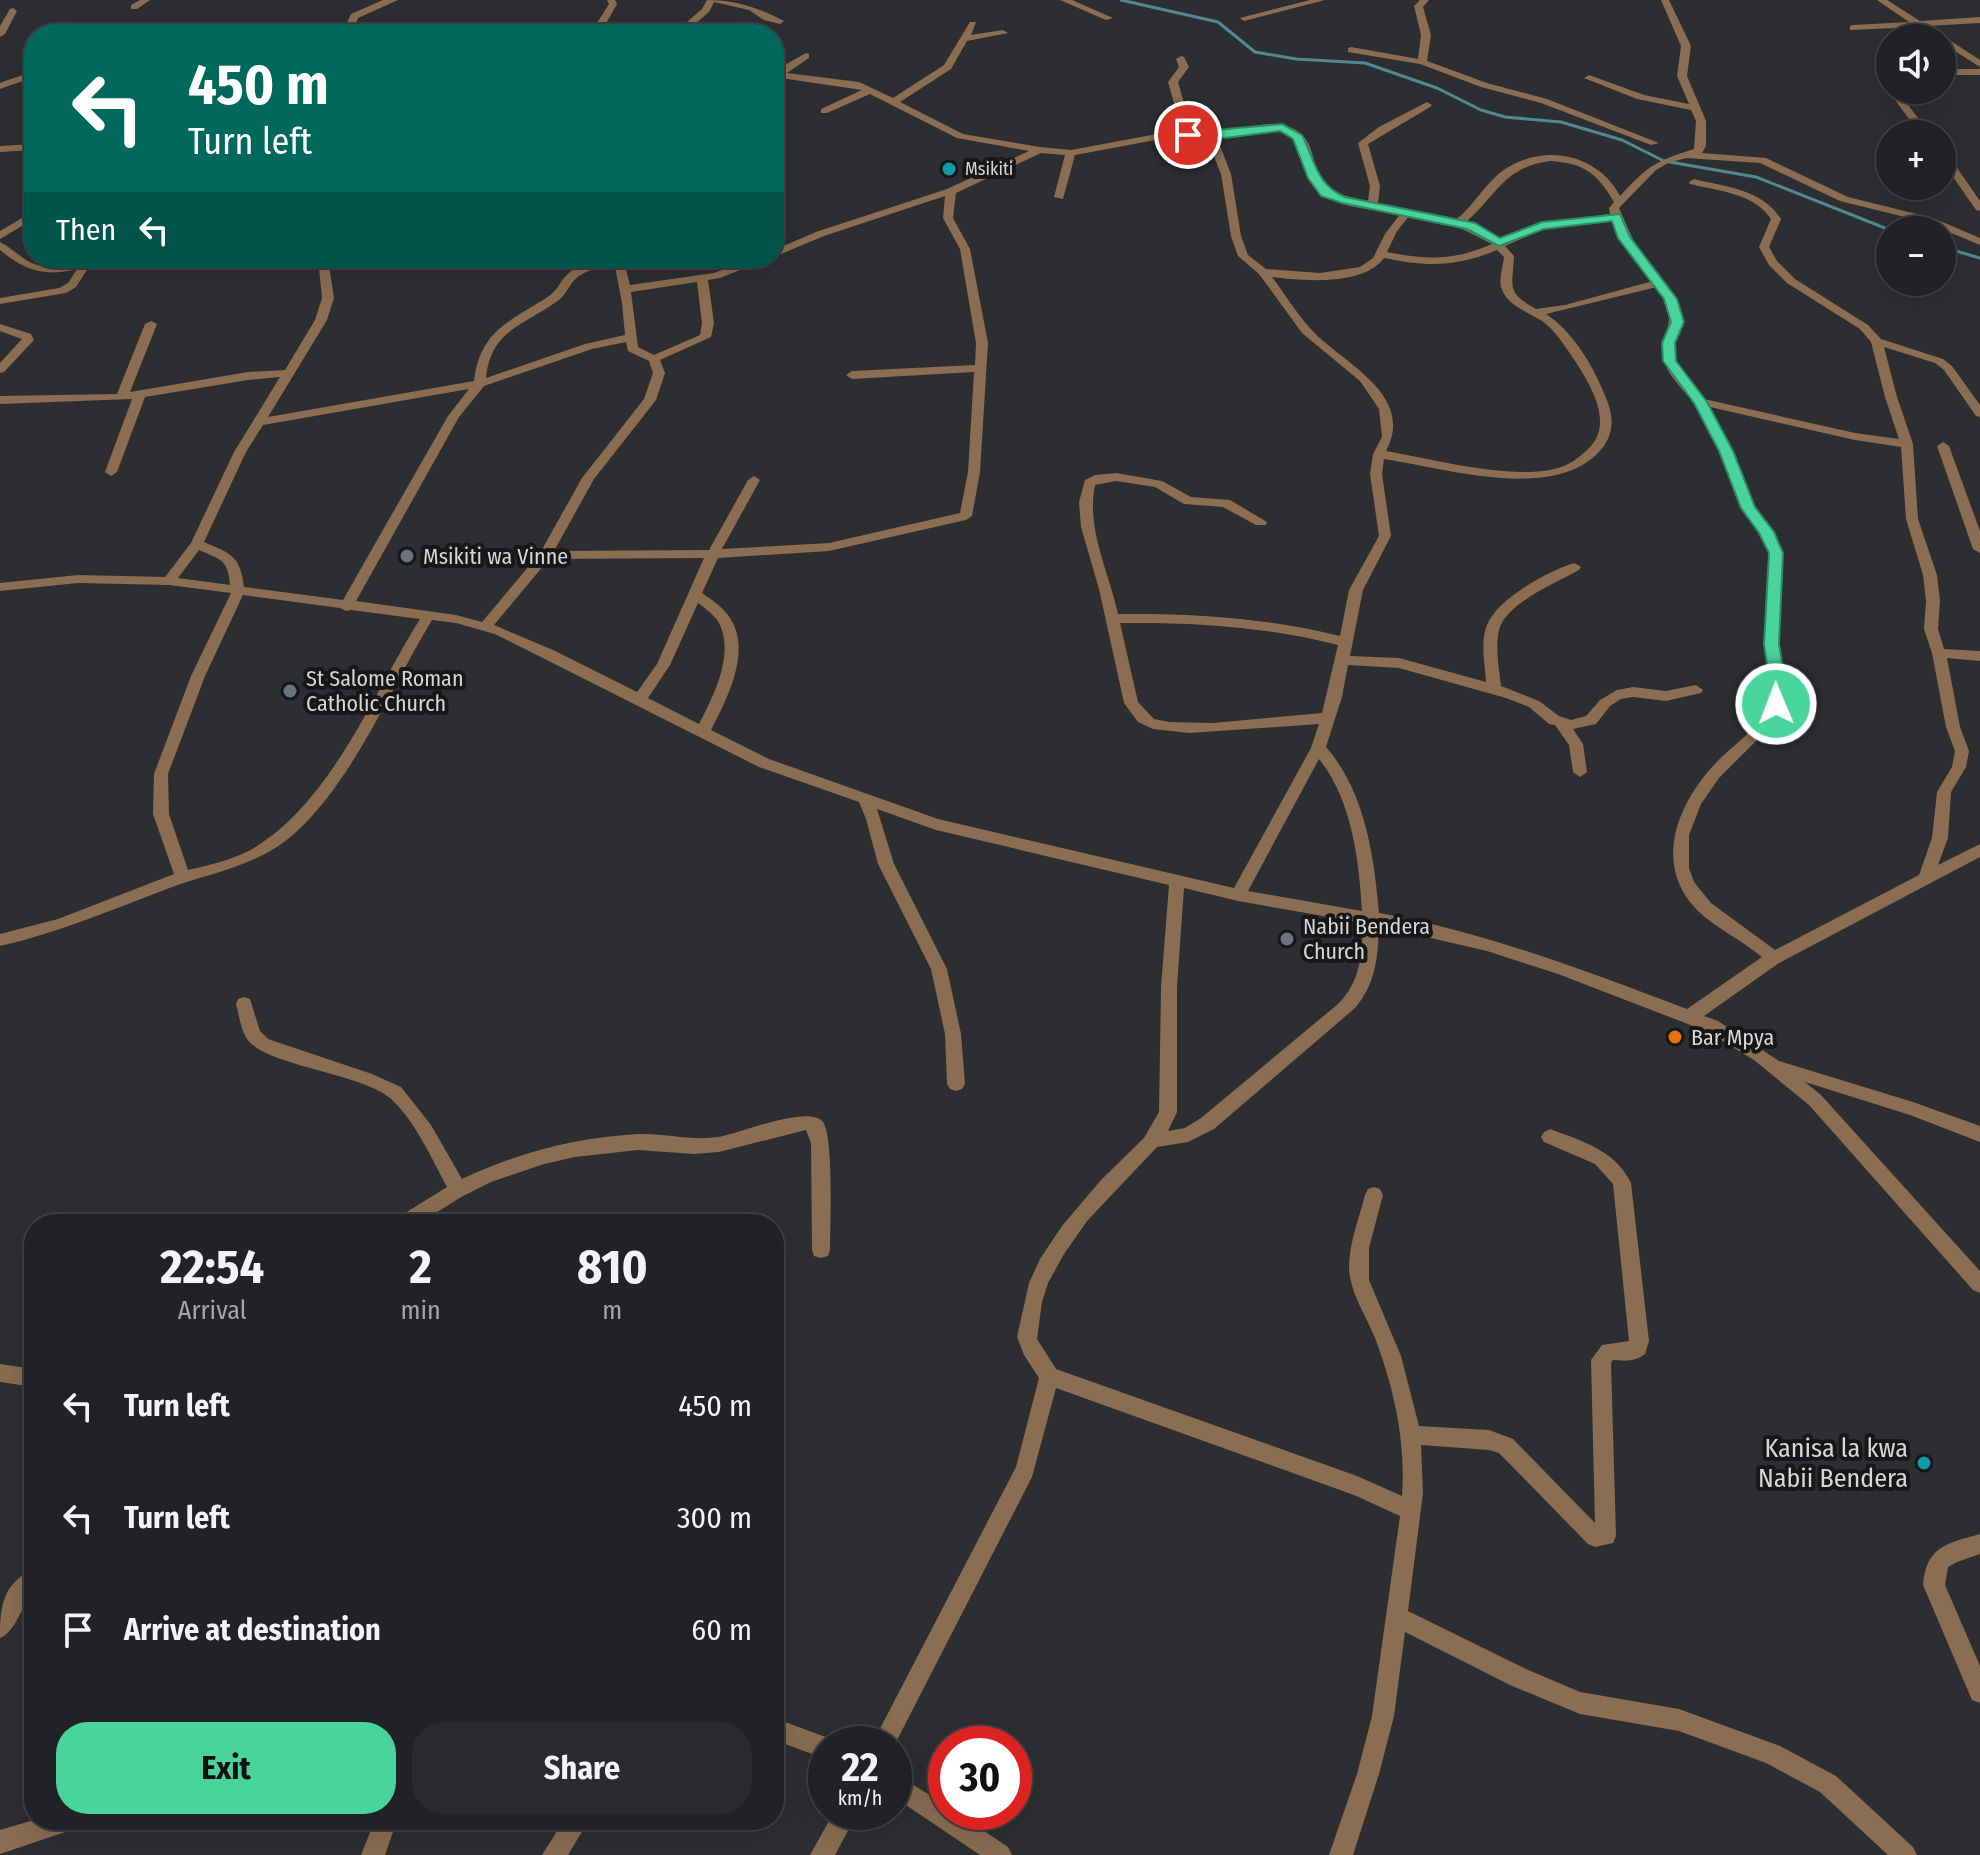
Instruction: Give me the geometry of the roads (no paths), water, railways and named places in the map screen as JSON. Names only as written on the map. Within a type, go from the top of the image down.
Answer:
[{"type":"street","points":[[134,7],[146,0]]},
{"type":"street","points":[[358,0],[377,4]]},
{"type":"street","points":[[351,24],[354,16],[377,4],[394,0]]},
{"type":"street","points":[[601,24],[613,4],[611,0]]},
{"type":"street","points":[[690,24],[713,0],[752,8],[780,21]]},
{"type":"street","points":[[1064,0],[1109,18]]},
{"type":"street","points":[[1244,18],[1321,0]]},
{"type":"street","points":[[1422,62],[1426,35],[1418,6],[1425,0]]},
{"type":"street","points":[[1665,0],[1686,46],[1682,76],[1701,121],[1703,139],[1698,151],[1664,161],[1614,208],[1624,238],[1660,283],[1677,312],[1678,322],[1669,343],[1670,361],[1701,402],[1726,451],[1748,508],[1766,532],[1776,553],[1772,644],[1778,686],[1776,704],[1765,724],[1715,773],[1702,792],[1685,822],[1677,855],[1685,883],[1699,901],[1756,940],[1773,958]]},
{"type":"street","points":[[1881,0],[1918,24]]},
{"type":"street","points":[[0,34],[13,11]]},
{"type":"street","points":[[1932,24],[1980,20]]},
{"type":"street","points":[[892,103],[948,67],[973,24]]},
{"type":"street","points":[[1853,28],[1876,27]]},
{"type":"street","points":[[965,39],[1003,33]]},
{"type":"street","points":[[1956,48],[1980,64]]},
{"type":"street","points":[[1351,50],[1422,62],[1484,85],[1544,101],[1654,143]]},
{"type":"street","points":[[784,69],[806,56]]},
{"type":"street","points":[[1177,133],[1183,117],[1173,82],[1184,67],[1181,59]]},
{"type":"street","points":[[1956,72],[1980,72]]},
{"type":"street","points":[[784,75],[859,85],[960,136],[1040,150],[1071,153],[1177,133],[1211,136],[1282,127],[1298,137],[1314,178],[1325,193],[1482,231],[1499,243],[1509,256],[1506,284],[1509,293],[1558,330],[1572,348],[1606,412],[1606,436],[1592,453],[1569,469],[1536,474],[1379,454]]},
{"type":"street","points":[[0,86],[24,78]]},
{"type":"street","points":[[1589,78],[1674,106],[1694,107]]},
{"type":"street","points":[[824,111],[871,90]]},
{"type":"street","points":[[1902,104],[1914,120]]},
{"type":"street","points":[[1372,206],[1375,186],[1363,143],[1427,105]]},
{"type":"street","points":[[1211,136],[1226,174],[1243,256],[1263,272],[1306,331],[1364,379],[1385,409],[1388,424],[1386,445],[1379,454],[1377,487],[1385,536],[1356,590],[1344,660],[1328,718],[1318,748],[1238,895]]},
{"type":"street","points":[[0,149],[24,148]]},
{"type":"street","points":[[784,250],[820,234],[951,191],[1040,150]]},
{"type":"street","points":[[1059,197],[1071,153]]},
{"type":"street","points":[[1688,155],[1762,160],[1844,199],[1929,220],[1980,242]]},
{"type":"street","points":[[1459,223],[1498,180],[1518,165],[1539,158],[1551,157],[1582,165],[1605,180],[1618,201]]},
{"type":"street","points":[[1956,174],[1980,208]]},
{"type":"street","points":[[1694,182],[1743,195],[1773,212],[1776,219],[1764,247],[1773,263],[1804,291],[1864,327],[1877,341],[1907,444],[1912,519],[1930,575],[1933,601],[1931,629],[1939,653],[1953,727],[1962,751],[1959,767],[1942,799],[1940,838],[1925,879]]},
{"type":"street","points":[[545,555],[714,554],[829,547],[966,516],[974,472],[982,343],[967,258],[948,218],[951,191]]},
{"type":"street","points":[[1263,272],[1283,276],[1352,272],[1374,264],[1394,226],[1407,213]]},
{"type":"street","points":[[1381,254],[1419,262],[1446,262],[1487,250],[1542,226],[1616,216]]},
{"type":"street","points":[[0,236],[24,220]]},
{"type":"street","points":[[0,245],[24,265]]},
{"type":"street","points":[[30,268],[60,268]]},
{"type":"street","points":[[0,301],[62,291],[72,285],[82,268]]},
{"type":"street","points":[[169,581],[197,544],[227,477],[326,307],[328,286],[325,268]]},
{"type":"street","points":[[346,607],[448,427],[480,384],[486,352],[506,327],[557,296],[567,279],[585,268]]},
{"type":"street","points":[[486,626],[545,555],[588,478],[650,400],[659,373],[654,359],[632,349],[626,289],[619,268]]},
{"type":"street","points":[[626,289],[702,279],[735,268]]},
{"type":"street","points":[[654,359],[705,337],[708,323],[702,279]]},
{"type":"street","points":[[1535,312],[1565,308],[1660,283]]},
{"type":"street","points":[[122,397],[151,324]]},
{"type":"street","points":[[0,327],[27,336],[28,340],[0,370]]},
{"type":"street","points":[[257,422],[480,384],[589,346],[629,338]]},
{"type":"street","points":[[1877,341],[1939,361],[1948,368],[1980,413]]},
{"type":"street","points":[[852,375],[981,368]]},
{"type":"street","points":[[0,400],[122,397],[248,376],[289,373]]},
{"type":"street","points":[[111,472],[140,394]]},
{"type":"street","points":[[1701,402],[1907,444]]},
{"type":"street","points":[[1943,446],[1980,549]]},
{"type":"street","points":[[1261,522],[1226,503],[1188,501],[1158,484],[1116,477],[1095,479],[1087,489],[1087,527],[1131,703],[1139,716],[1150,723],[1178,728],[1328,718]]},
{"type":"street","points":[[638,701],[663,665],[714,554],[754,480]]},
{"type":"street","points":[[183,877],[161,814],[161,774],[198,676],[238,592],[235,567],[228,558],[197,544]]},
{"type":"street","points":[[1494,690],[1491,642],[1496,620],[1512,604],[1574,567]]},
{"type":"street","points":[[2,590],[78,579],[169,581],[486,626],[548,653],[764,763],[936,824],[1238,895],[1370,919],[1487,945],[1563,969],[1729,1034],[1772,1065],[1815,1100],[1980,1284]]},
{"type":"street","points":[[695,594],[724,620],[730,639],[723,689],[702,732]]},
{"type":"street","points":[[0,940],[66,925],[183,877],[266,848],[294,823],[323,789],[361,734],[400,658],[428,616]]},
{"type":"street","points":[[1112,619],[1170,618],[1278,629],[1346,642]]},
{"type":"street","points":[[1939,653],[1980,656]]},
{"type":"street","points":[[1344,660],[1399,663],[1534,704],[1561,723],[1576,744],[1580,772]]},
{"type":"street","points":[[1561,723],[1571,725],[1591,720],[1605,703],[1617,695],[1633,692],[1666,696],[1696,690]]},
{"type":"street","points":[[1156,1140],[1190,1135],[1206,1124],[1230,1102],[1280,1067],[1360,990],[1368,962],[1370,919],[1363,842],[1334,766],[1318,748]]},
{"type":"street","points":[[865,800],[874,819],[886,864],[939,969],[953,1034],[956,1084]]},
{"type":"street","points":[[1689,1017],[1773,958],[1980,850]]},
{"type":"street","points":[[1177,881],[1169,987],[1168,1112],[1156,1140],[1108,1185],[1062,1240],[1031,1299],[1026,1340],[1049,1376],[1342,1480],[1410,1510]]},
{"type":"street","points":[[244,1004],[253,1034],[262,1044],[395,1092],[415,1114],[457,1188]]},
{"type":"street","points":[[1772,1065],[1913,1109],[1980,1134]]},
{"type":"street","points":[[418,1214],[457,1188],[509,1166],[567,1152],[641,1142],[714,1145],[809,1122],[816,1127],[820,1143],[821,1250]]},
{"type":"street","points":[[1412,1435],[1489,1440],[1506,1446],[1595,1537],[1606,1536],[1601,1360],[1609,1351],[1632,1352],[1638,1348],[1639,1341],[1622,1183],[1611,1166],[1602,1159],[1550,1137]]},
{"type":"street","points":[[1341,1855],[1368,1774],[1383,1716],[1414,1461],[1412,1435],[1398,1375],[1359,1279],[1359,1259],[1374,1195]]},
{"type":"street","points":[[0,1373],[24,1377]]},
{"type":"street","points":[[892,1726],[1025,1470],[1049,1376]]},
{"type":"street","points":[[1980,1544],[1942,1557],[1934,1567],[1934,1585],[1980,1692]]},
{"type":"street","points":[[0,1627],[24,1589]]},
{"type":"street","points":[[1396,1616],[1518,1677],[1580,1703],[1679,1720],[1772,1754],[1828,1784],[1903,1854]]},
{"type":"street","points":[[784,1733],[808,1741]]},
{"type":"street","points":[[912,1796],[1000,1855]]},
{"type":"street","points":[[0,1842],[38,1830]]},
{"type":"street","points":[[373,1855],[382,1830]]},
{"type":"street","points":[[554,1855],[571,1830]]},
{"type":"street","points":[[822,1855],[837,1830]]},
{"type":"waterway","points":[[1121,0],[1218,22],[1255,52],[1296,59],[1365,63],[1437,88],[1481,110],[1505,117],[1561,122],[1622,140],[1664,161],[1756,177],[1876,224]]},
{"type":"waterway","points":[[1956,251],[1980,258]]},
{"type":"place","name":"Msikiti","points":[[949,169]]},
{"type":"place","name":"Msikiti wa Vinne","points":[[407,556]]},
{"type":"place","name":"St Salome Roman Catholic Church","points":[[290,691]]},
{"type":"place","name":"Nabii Bendera Church","points":[[1287,939]]},
{"type":"place","name":"Bar Mpya","points":[[1675,1037]]},
{"type":"place","name":"Kanisa la kwa Nabii Bendera","points":[[1924,1463]]}]
